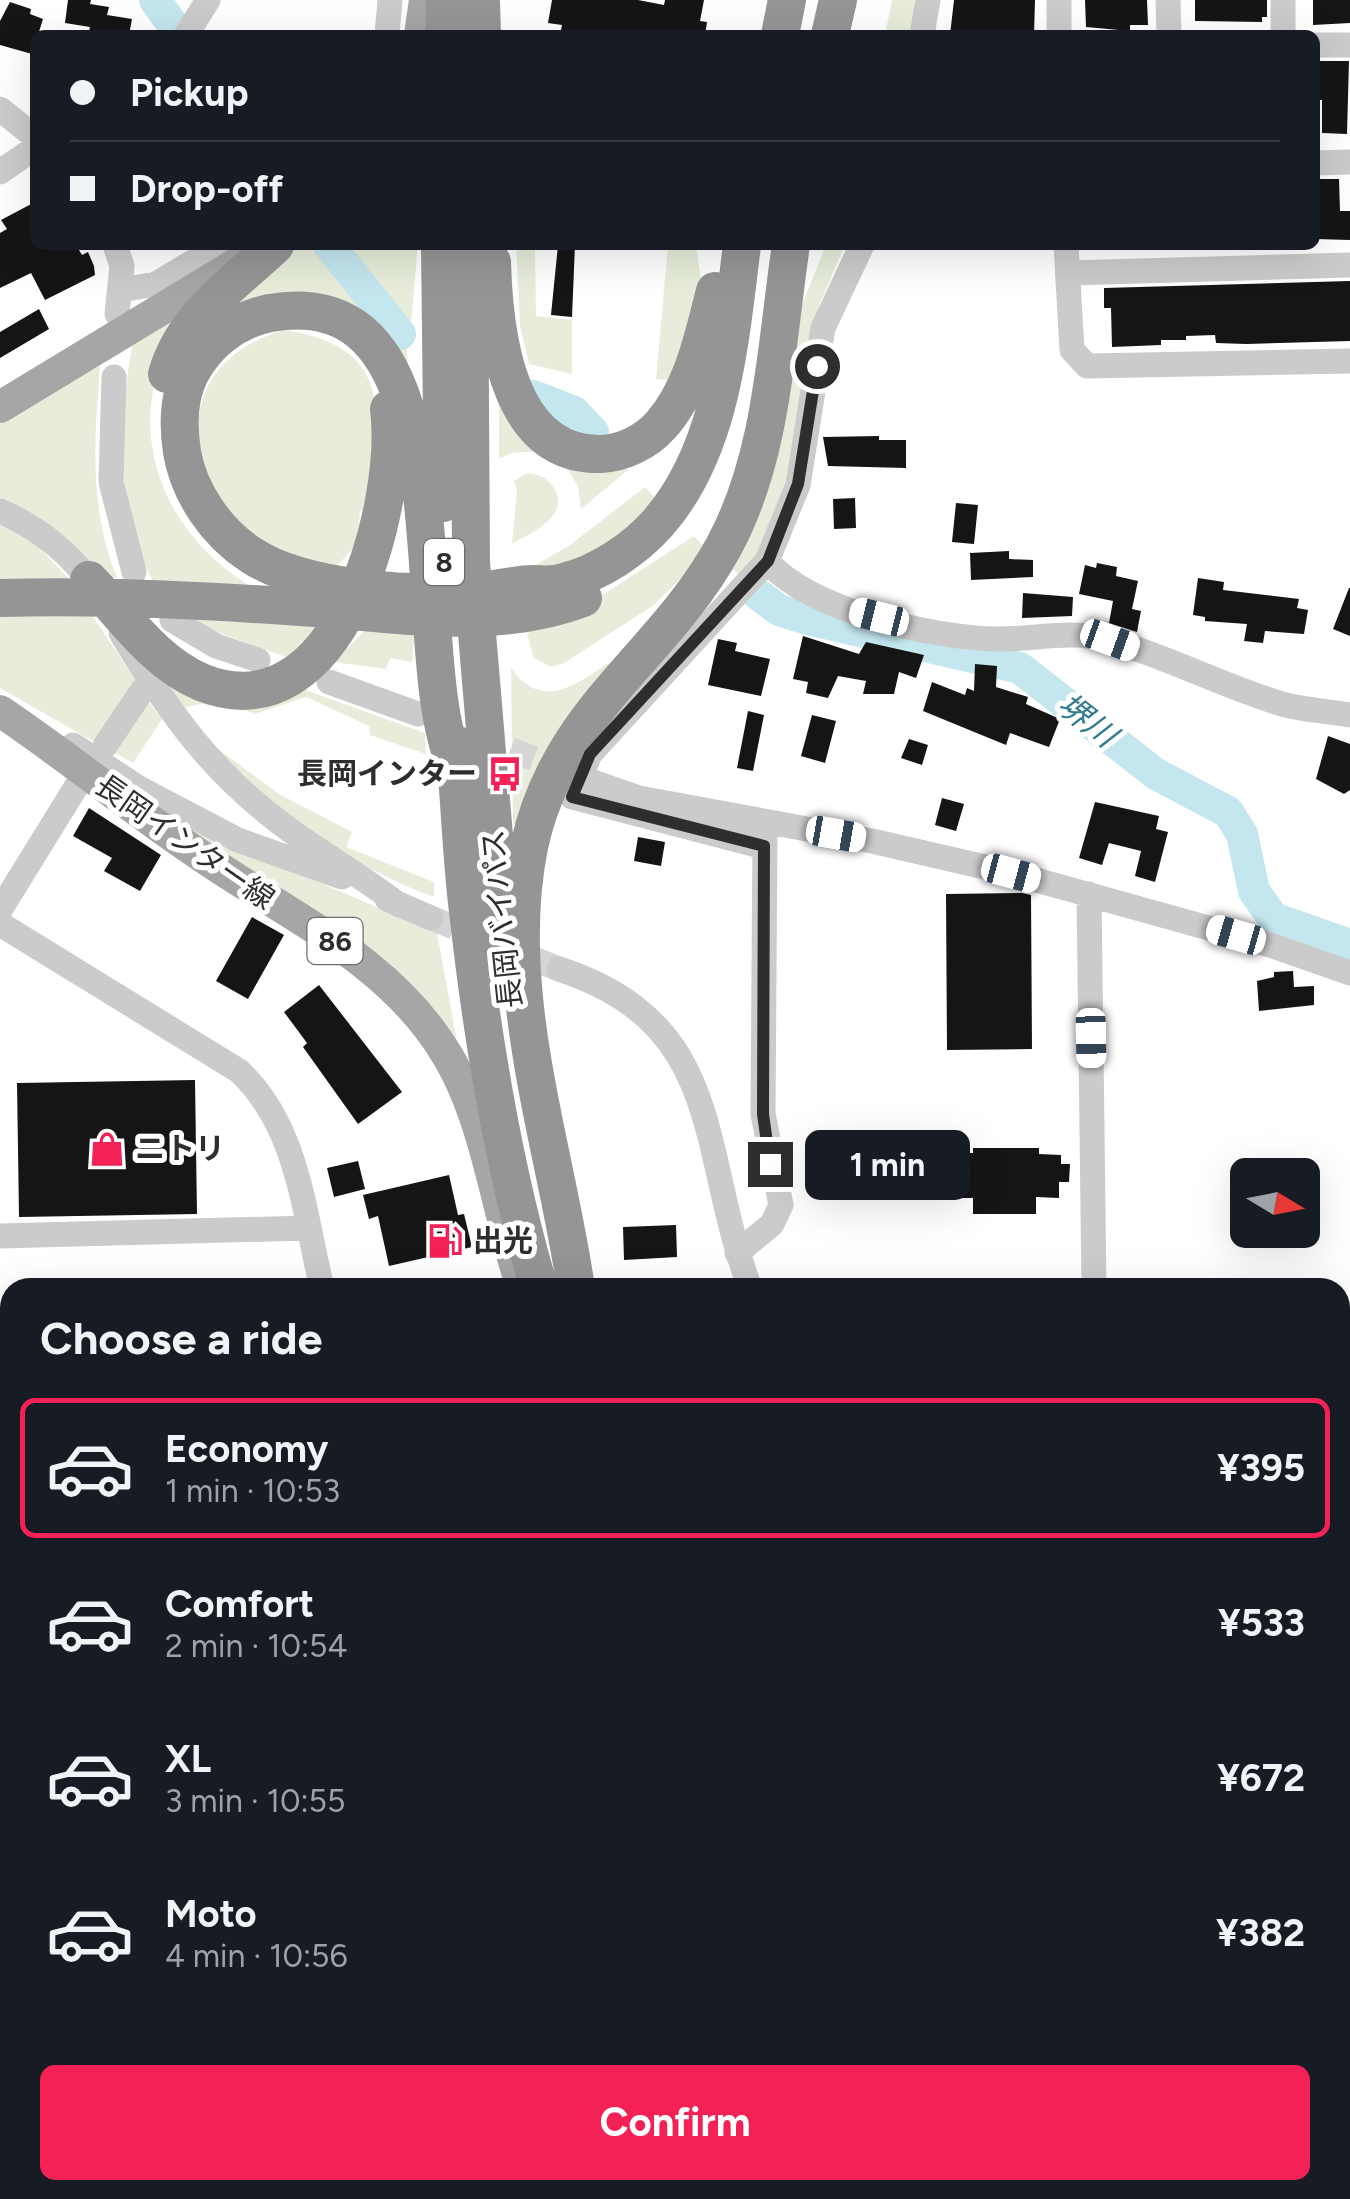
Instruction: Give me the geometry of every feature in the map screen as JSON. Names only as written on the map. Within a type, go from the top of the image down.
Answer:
[{"type":"highway","points":[[444,30],[445,0]]},
{"type":"highway","points":[[474,30],[477,0]]},
{"type":"highway","points":[[477,0],[481,30]]},
{"type":"highway","points":[[781,30],[787,0]]},
{"type":"highway","points":[[831,30],[838,0]]},
{"type":"highway","points":[[269,250],[209,303],[179,345],[162,395],[161,445],[167,478],[180,506],[216,550],[270,589],[393,602],[532,597],[576,600],[617,582],[652,557],[694,509],[723,449],[777,250]]},
{"type":"highway","name":"長岡バイパス","points":[[440,250],[444,572],[468,913],[486,1039],[524,1235],[537,1278]]},
{"type":"highway","name":"長岡バイパス","points":[[469,250],[471,562],[506,981],[529,1122],[570,1278]]},
{"type":"highway","points":[[491,250],[498,342],[515,392],[547,436],[593,454],[609,454],[646,440],[673,409],[694,365],[727,250]]},
{"type":"highway","points":[[532,597],[622,554],[656,525],[683,490],[710,426],[741,250]]},
{"type":"highway","points":[[571,1278],[528,1018],[520,939],[530,843],[564,752],[616,682],[694,592],[735,524],[762,434],[789,250]]},
{"type":"highway","points":[[334,596],[238,545],[205,509],[184,462],[181,403],[197,362],[236,325],[267,314],[308,308],[362,330],[392,368],[417,462],[436,672],[446,745],[456,766]]},
{"type":"highway","points":[[81,588],[151,649],[204,683],[242,689],[262,687],[298,672],[326,648],[353,600],[367,559],[385,488],[391,424],[384,388],[366,358],[326,329],[294,324],[259,328],[218,355],[201,382],[190,420],[195,462],[210,497],[232,527],[282,569]]},
{"type":"highway","points":[[0,598],[136,585],[334,596]]},
{"type":"main road","points":[[421,30],[425,0]]},
{"type":"main road","points":[[0,407],[190,295],[257,250]]},
{"type":"main road","name":"長岡インター線","points":[[0,712],[168,834],[345,948],[397,990],[439,1042],[456,1072],[474,1120],[519,1278]]},
{"type":"street","points":[[189,30],[208,0]]},
{"type":"street","points":[[387,30],[390,0]]},
{"type":"street","points":[[923,30],[928,0]]},
{"type":"street","points":[[1058,0],[1060,30]]},
{"type":"street","points":[[1168,0],[1169,30]]},
{"type":"street","points":[[1283,0],[1284,30]]},
{"type":"street","points":[[1320,45],[1350,45]]},
{"type":"street","points":[[0,110],[30,133]]},
{"type":"street","points":[[0,172],[30,151]]},
{"type":"street","points":[[1320,163],[1350,162]]},
{"type":"street","points":[[117,250],[122,266],[119,302],[213,250]]},
{"type":"street","points":[[860,250],[823,328],[798,484],[768,561],[590,754],[572,797],[765,834],[872,841],[1347,963]]},
{"type":"street","points":[[1066,250],[1072,350],[1087,366],[1350,361]]},
{"type":"street","points":[[1068,273],[1350,265]]},
{"type":"street","points":[[114,377],[111,482],[136,585]]},
{"type":"street","points":[[0,511],[38,532],[162,704],[221,771],[289,830],[399,906]]},
{"type":"street","points":[[768,561],[793,586],[856,611],[995,639],[1077,633],[1110,640],[1285,705],[1350,715]]},
{"type":"street","points":[[176,631],[258,660]]},
{"type":"street","points":[[329,682],[418,714]]},
{"type":"street","points":[[105,746],[142,691]]},
{"type":"street","points":[[0,703],[225,833],[356,883],[431,918]]},
{"type":"street","points":[[593,782],[765,834]]},
{"type":"street","points":[[0,910],[76,787]]},
{"type":"street","points":[[737,1252],[772,1224],[781,1205],[763,1114],[765,834]]},
{"type":"street","points":[[1089,894],[1094,1278]]},
{"type":"street","points":[[0,924],[238,1071],[257,1088],[292,1157],[320,1278]]},
{"type":"street","points":[[558,968],[606,984],[657,1026],[675,1050],[711,1136],[746,1278]]},
{"type":"street","points":[[0,1236],[308,1228]]},
{"type":"green space","points":[[892,0],[920,0],[915,30],[886,30]]},
{"type":"green space","points":[[288,250],[329,250],[406,342],[409,379],[368,326],[194,335],[255,273]]},
{"type":"green space","points":[[337,250],[418,250],[410,334],[368,292]]},
{"type":"green space","points":[[516,250],[535,250],[536,316],[572,320],[572,374],[529,364],[520,326]]},
{"type":"green space","points":[[668,250],[697,250],[701,279],[674,381],[656,379]]},
{"type":"green space","points":[[824,250],[843,250],[818,308],[791,479],[759,553],[741,577],[732,568],[802,305]]},
{"type":"green space","points":[[182,311],[161,360],[153,391],[150,422],[160,480],[188,531],[208,553],[255,589],[153,581],[131,524],[125,494],[123,433],[133,341]]},
{"type":"green space","points":[[284,330],[320,339],[346,352],[363,369],[372,390],[376,442],[370,504],[360,511],[357,544],[337,566],[291,556],[251,532],[222,500],[203,462],[198,423],[209,385],[237,353]]},
{"type":"green space","points":[[100,366],[95,447],[98,499],[117,578],[94,577],[39,520],[0,498],[0,421]]},
{"type":"green space","points":[[499,393],[542,451],[511,453],[499,459]]},
{"type":"green space","points":[[562,461],[622,464],[628,470],[581,509],[578,486]]},
{"type":"green space","points":[[527,473],[543,477],[551,484],[558,498],[557,507],[538,529],[512,544],[517,491],[514,481]]},
{"type":"green space","points":[[645,487],[658,501],[601,549],[569,565],[532,567],[570,545]]},
{"type":"green space","points":[[0,520],[30,538],[73,583],[0,583]]},
{"type":"green space","points":[[694,536],[708,551],[654,605],[564,663],[551,667],[534,658],[527,635],[536,624],[599,597]]},
{"type":"green space","points":[[87,608],[138,683],[98,744],[0,688],[0,609]]},
{"type":"green space","points":[[180,608],[326,621],[292,659],[208,629]]},
{"type":"green space","points":[[368,627],[415,629],[412,662],[390,658],[386,669],[334,662]]},
{"type":"green space","points":[[608,663],[613,666],[526,814],[513,825],[511,668],[522,681],[546,691],[570,686]]},
{"type":"green space","points":[[165,680],[297,687],[425,733],[426,754],[370,735],[369,726],[306,697],[254,714],[219,704],[184,708]]},
{"type":"green space","points":[[147,700],[162,719],[133,763],[112,751]]},
{"type":"green space","points":[[210,743],[279,794],[352,832],[346,847],[434,882],[434,897],[372,869],[314,833]]},
{"type":"green space","points":[[120,784],[244,850],[437,933],[458,1047]]},
{"type":"building","points":[[68,0],[91,0],[90,4],[109,7],[107,15],[132,19],[130,30],[89,30],[90,27],[65,23]]},
{"type":"building","points":[[552,0],[638,0],[664,5],[665,0],[704,0],[700,21],[707,22],[706,30],[561,30],[562,25],[548,23]]},
{"type":"building","points":[[954,0],[1035,0],[1034,30],[951,30]]},
{"type":"building","points":[[1085,0],[1147,0],[1148,25],[1130,25],[1130,30],[1086,27]]},
{"type":"building","points":[[1195,0],[1267,0],[1267,17],[1262,17],[1262,22],[1195,21]]},
{"type":"building","points":[[1313,0],[1350,0],[1350,23],[1313,25]]},
{"type":"building","points":[[10,2],[31,9],[30,14],[43,19],[40,30],[30,30],[30,53],[0,45],[0,21]]},
{"type":"building","points":[[1320,61],[1349,61],[1347,134],[1322,133]]},
{"type":"building","points":[[1320,179],[1339,179],[1340,211],[1350,211],[1350,240],[1320,239]]},
{"type":"building","points":[[30,205],[30,250],[79,250],[82,255],[88,252],[95,275],[45,300],[31,273],[0,288],[0,233],[7,229],[1,220]]},
{"type":"building","points":[[558,250],[575,250],[572,317],[551,315]]},
{"type":"building","points":[[1350,281],[1350,341],[1216,343],[1215,335],[1161,340],[1161,345],[1112,347],[1111,308],[1104,308],[1104,288]]},
{"type":"building","points":[[39,309],[49,329],[0,358],[0,332]]},
{"type":"building","points":[[879,436],[879,440],[906,440],[906,468],[828,466],[823,437]]},
{"type":"building","points":[[855,498],[856,528],[834,529],[833,499]]},
{"type":"building","points":[[956,503],[978,505],[974,544],[952,542]]},
{"type":"building","points":[[1009,551],[1009,559],[1033,560],[1033,577],[971,580],[970,553]]},
{"type":"building","points":[[1097,563],[1117,567],[1116,576],[1138,581],[1132,609],[1141,611],[1137,632],[1109,623],[1113,601],[1079,594],[1085,565],[1096,568]]},
{"type":"building","points":[[1198,578],[1224,582],[1223,590],[1299,599],[1297,608],[1308,610],[1304,634],[1265,631],[1263,643],[1244,641],[1247,624],[1205,621],[1205,617],[1193,615]]},
{"type":"building","points":[[1350,588],[1350,636],[1333,629]]},
{"type":"building","points":[[1023,593],[1073,597],[1072,616],[1022,618]]},
{"type":"building","points":[[803,636],[859,654],[866,642],[924,655],[916,678],[899,672],[894,694],[863,694],[866,681],[838,676],[828,698],[806,693],[808,682],[793,679]]},
{"type":"building","points":[[718,639],[737,643],[735,651],[770,659],[761,696],[708,685]]},
{"type":"building","points":[[975,664],[997,666],[996,687],[1028,697],[1026,704],[1060,719],[1049,747],[1010,733],[1006,745],[923,711],[932,682],[965,695],[967,688],[974,691]]},
{"type":"building","points":[[748,711],[764,715],[753,771],[737,768]]},
{"type":"building","points":[[812,715],[836,721],[825,763],[801,756]]},
{"type":"building","points":[[1328,736],[1350,744],[1350,790],[1344,794],[1316,779]]},
{"type":"building","points":[[909,739],[928,745],[922,765],[901,758]]},
{"type":"building","points":[[942,798],[964,804],[956,831],[935,825]]},
{"type":"building","points":[[1095,802],[1159,816],[1156,829],[1168,832],[1155,882],[1135,876],[1141,851],[1109,843],[1102,865],[1079,858]]},
{"type":"building","points":[[89,808],[161,855],[140,891],[104,871],[112,858],[73,836]]},
{"type":"building","points":[[638,837],[665,842],[661,866],[634,861]]},
{"type":"building","points":[[946,894],[1031,895],[1032,1049],[947,1050]]},
{"type":"building","points":[[252,917],[284,935],[248,999],[216,981]]},
{"type":"building","points":[[1293,971],[1294,987],[1314,986],[1314,1005],[1259,1011],[1257,981],[1274,977],[1274,972]]},
{"type":"building","points":[[319,985],[402,1092],[358,1124],[303,1047],[307,1043],[284,1012]]},
{"type":"building","name":"ニトリ","points":[[195,1080],[197,1214],[19,1217],[17,1083]]},
{"type":"building","points":[[973,1148],[1039,1148],[1039,1154],[1061,1155],[1061,1164],[1070,1164],[1069,1182],[1059,1182],[1059,1198],[1036,1197],[1036,1214],[973,1214],[973,1198],[957,1198],[958,1153],[973,1153]]},
{"type":"building","points":[[358,1161],[365,1189],[334,1197],[327,1168]]},
{"type":"building","points":[[449,1175],[458,1215],[464,1214],[472,1247],[389,1266],[378,1216],[369,1219],[363,1195]]},
{"type":"building","points":[[676,1225],[677,1257],[624,1260],[623,1227]]},
{"type":"waterway","name":"堺川","points":[[155,0],[176,30]]},
{"type":"waterway","name":"堺川","points":[[333,250],[400,334]]},
{"type":"waterway","name":"堺川","points":[[533,396],[574,412],[593,432]]},
{"type":"waterway","name":"堺川","points":[[751,589],[779,610],[807,619],[1020,668],[1156,774],[1228,812],[1242,834],[1254,891],[1273,918],[1350,945]]},
{"type":"tunnel","points":[[476,736],[570,773]]},
{"type":"tunnel","points":[[431,918],[559,969]]},
{"type":"place","name":"長岡インター","points":[[505,774]]},
{"type":"place","name":"ニトリ","points":[[107,1149]]},
{"type":"place","name":"出光","points":[[445,1241]]},
{"type":"route","points":[[770,1164],[763,1114],[764,846],[572,797],[590,754],[768,561],[798,484],[817,366]]}]
